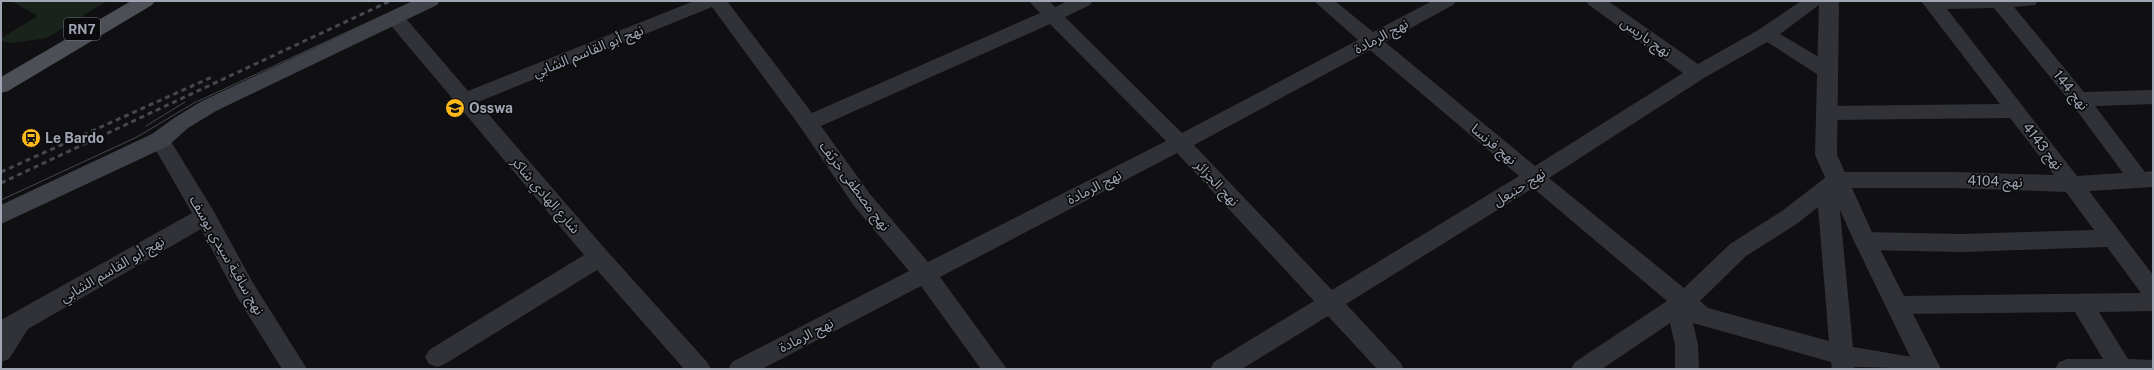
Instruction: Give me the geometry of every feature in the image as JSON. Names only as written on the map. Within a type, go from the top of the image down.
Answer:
[{"type":"main road","name":"RN7","points":[[1,78],[130,1]]},
{"type":"main road","name":"RN7","points":[[1,86],[145,1]]},
{"type":"main road","points":[[1,215],[160,140],[181,122],[208,106],[430,1]]},
{"type":"street","name":"نهج أبو القاسم الشابي","points":[[464,100],[711,1]]},
{"type":"street","name":"نهج مصطفى خريّف","points":[[717,1],[808,123],[862,200],[925,274],[995,369]]},
{"type":"street","points":[[808,123],[1045,8],[1084,1]]},
{"type":"street","name":"نهج فرنسا","points":[[1323,1],[1534,177],[1680,304],[1701,316],[1716,322],[1843,362],[1924,369]]},
{"type":"street","name":"نهج الرمادة","points":[[740,369],[1180,143],[1447,1]]},
{"type":"street","name":"نهج باريس","points":[[1595,1],[1697,73]]},
{"type":"street","name":"نهج حنبعل","points":[[1222,369],[1534,177],[1697,73],[1766,34],[1813,1]]},
{"type":"street","points":[[1829,1],[1826,155],[1832,184],[1843,362]]},
{"type":"street","points":[[1931,1],[2000,3],[2029,1]]},
{"type":"street","name":"نهج 4143","points":[[1931,1],[2153,292]]},
{"type":"street","name":"نهج 144","points":[[2000,3],[2146,179]]},
{"type":"street","name":"نهج الجزائر","points":[[1045,8],[1180,143],[1330,303],[1388,368]]},
{"type":"street","name":"شارع الهادي شاكر","points":[[395,18],[599,257],[699,369]]},
{"type":"street","points":[[1766,34],[1827,71]]},
{"type":"street","points":[[2079,99],[2153,97]]},
{"type":"street","points":[[1826,113],[2016,111]]},
{"type":"street","name":"نهج ساقية سيدي يوسف","points":[[160,140],[205,216],[245,290],[295,369]]},
{"type":"street","name":"نهج 4104","points":[[1832,184],[1870,179],[2072,184],[2146,179]]},
{"type":"street","points":[[1832,184],[1865,240],[1899,305],[1929,369]]},
{"type":"street","points":[[1583,369],[1680,304],[1738,250],[1767,230],[1790,217],[1832,184]]},
{"type":"street","name":"نهج أبو القاسم الشابي","points":[[1,352],[11,327],[205,216]]},
{"type":"street","points":[[1865,240],[1961,243],[2113,238]]},
{"type":"street","points":[[437,357],[599,257]]},
{"type":"street","points":[[1899,305],[2153,302]]},
{"type":"street","points":[[2082,303],[2122,369]]},
{"type":"street","points":[[1680,304],[1688,346],[1687,369]]},
{"type":"street","points":[[2067,369],[2149,369]]},
{"type":"shaded area","points":[[11,1],[107,1],[47,38],[12,43],[1,41],[1,38],[38,16]]},
{"type":"tram line","points":[[1,200],[137,137],[194,103],[414,1]]},
{"type":"tram line","points":[[146,126],[185,102]]},
{"type":"railway","points":[[1,183],[390,1]]},
{"type":"railway","points":[[1,172],[212,77]]},
{"type":"place","name":"Osswa","points":[[455,108]]},
{"type":"place","name":"Le Bardo","points":[[31,138]]}]
